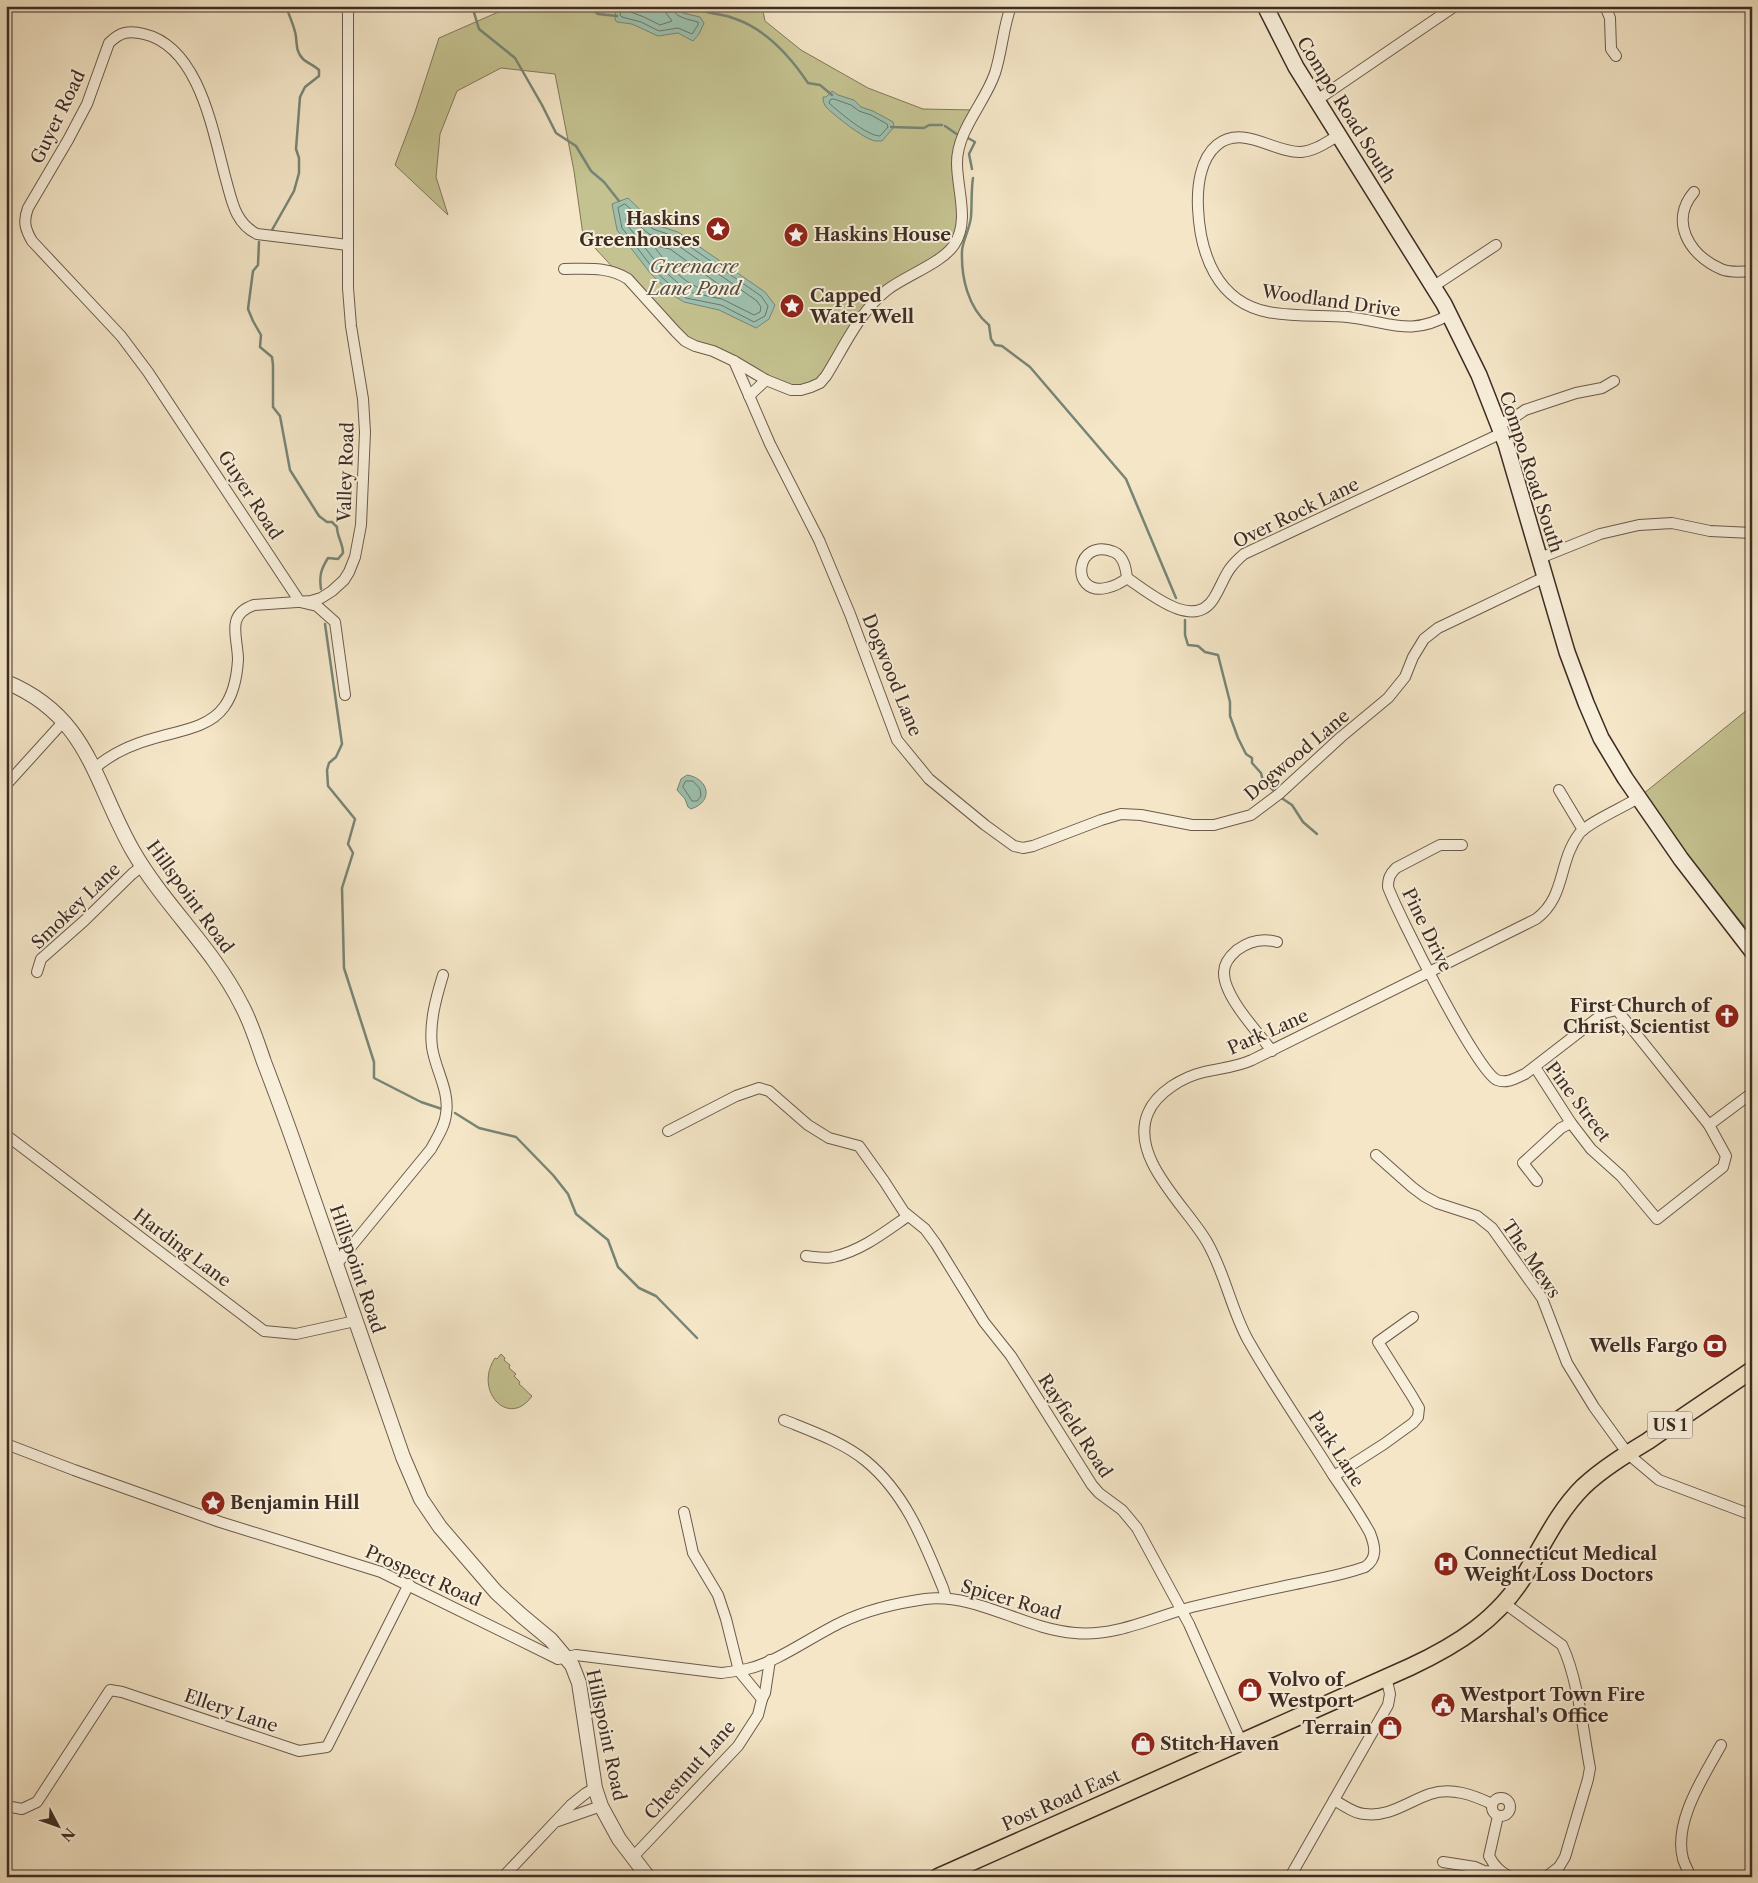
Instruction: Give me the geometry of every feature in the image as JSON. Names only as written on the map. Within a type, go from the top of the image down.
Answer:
[{"type":"main road","name":"Compo Road South","points":[[1265,6],[1286,50],[1450,314],[1501,428],[1565,646],[1590,713],[1615,763],[1697,880],[1752,951]]},
{"type":"main road","name":"Post Road East","points":[[938,1877],[1431,1657],[1459,1642],[1484,1623],[1504,1603],[1523,1578],[1559,1516],[1572,1499],[1598,1474],[1752,1370]]},
{"type":"street","name":"Valley Road","points":[[94,768],[115,753],[154,738],[194,727],[216,716],[228,701],[235,680],[238,660],[235,626],[240,613],[254,605],[300,602],[321,598],[344,580],[353,564],[359,539],[363,502],[364,417],[350,310],[348,245],[348,6]]},
{"type":"street","points":[[564,269],[603,269],[618,273],[628,279],[685,341],[734,361],[766,380],[791,390],[801,390],[820,383],[866,312],[880,296],[889,288],[947,253],[953,246],[962,220],[957,162],[958,150],[975,110],[994,75],[1011,6]]},
{"type":"street","points":[[1317,100],[1454,6]]},
{"type":"street","points":[[1605,6],[1610,18],[1611,49],[1616,56]]},
{"type":"street","name":"Guyer Road","points":[[300,602],[148,372],[121,336],[32,241],[26,230],[25,217],[28,208],[87,104],[110,43],[117,35],[125,32],[135,32],[158,39],[168,45],[178,54],[195,81],[203,98],[230,193],[240,221],[256,234],[348,245]]},
{"type":"street","name":"Woodland Drive","points":[[1339,136],[1314,150],[1302,152],[1291,151],[1243,138],[1225,140],[1212,149],[1199,178],[1199,227],[1204,249],[1218,281],[1240,302],[1270,313],[1348,317],[1400,328],[1425,325],[1438,321],[1450,314]]},
{"type":"street","points":[[1694,192],[1687,201],[1683,213],[1683,230],[1690,245],[1721,269],[1739,272],[1752,271]]},
{"type":"street","points":[[1434,286],[1496,245]]},
{"type":"street","name":"Dogwood Lane","points":[[734,361],[770,444],[819,540],[850,614],[897,740],[929,779],[1014,846],[1023,848],[1121,814],[1141,815],[1192,825],[1214,825],[1251,815],[1279,794],[1388,698],[1405,677],[1413,657],[1424,638],[1438,628],[1545,577]]},
{"type":"street","points":[[749,396],[766,380]]},
{"type":"street","points":[[1501,428],[1525,410],[1576,393],[1602,388],[1614,381]]},
{"type":"street","name":"Over Rock Lane","points":[[1127,578],[1176,609],[1190,612],[1204,608],[1214,598],[1228,569],[1244,554],[1501,428]]},
{"type":"street","points":[[1540,558],[1600,534],[1639,525],[1672,523],[1710,532],[1752,533]]},
{"type":"street","points":[[1106,549],[1117,553],[1124,562],[1127,578],[1121,584],[1095,589],[1087,585],[1084,580],[1081,574],[1082,563],[1088,553],[1106,549]]},
{"type":"street","points":[[300,602],[317,606],[335,622],[345,695]]},
{"type":"street","name":"Hillspoint Road","points":[[6,682],[40,700],[64,721],[81,744],[142,866],[220,970],[242,1006],[286,1121],[407,1470],[426,1508],[440,1527],[492,1586],[521,1615],[551,1640],[575,1671],[579,1683],[595,1788],[601,1806],[612,1829],[648,1877]]},
{"type":"street","points":[[6,785],[64,721]]},
{"type":"street","points":[[1559,790],[1583,830]]},
{"type":"street","name":"Park Lane","points":[[1365,1567],[1371,1563],[1374,1557],[1374,1546],[1362,1519],[1247,1338],[1212,1250],[1196,1224],[1157,1172],[1146,1145],[1145,1126],[1148,1114],[1154,1104],[1167,1090],[1195,1075],[1239,1065],[1272,1051],[1527,925],[1544,914],[1555,897],[1570,848],[1583,830],[1638,798]]},
{"type":"street","name":"Pine Drive","points":[[1462,845],[1440,845],[1396,868],[1390,874],[1388,880],[1390,893],[1457,1026],[1468,1042]]},
{"type":"street","name":"Smokey Lane","points":[[37,972],[41,960],[142,866]]},
{"type":"street","points":[[1272,1051],[1236,1004],[1227,988],[1224,966],[1230,955],[1251,942],[1268,939],[1277,942]]},
{"type":"street","points":[[336,1265],[431,1149],[442,1128],[446,1113],[445,1093],[432,1047],[432,1025],[434,1007],[443,975]]},
{"type":"street","points":[[1535,1067],[1604,1012],[1617,1010],[1709,1125],[1752,1093]]},
{"type":"street","name":"Pine Street","points":[[1468,1042],[1490,1074],[1498,1080],[1513,1080],[1535,1067],[1571,1123],[1591,1148],[1621,1176],[1657,1220],[1723,1167],[1726,1156],[1709,1125]]},
{"type":"street","name":"Rayfield Road","points":[[668,1131],[736,1096],[759,1088],[769,1091],[790,1111],[822,1134],[844,1144],[859,1146],[908,1216],[925,1230],[936,1244],[984,1322],[1011,1356],[1092,1485],[1131,1519],[1189,1624],[1240,1741]]},
{"type":"street","points":[[1537,1181],[1523,1163],[1561,1128],[1571,1123]]},
{"type":"street","name":"Harding Lane","points":[[6,1135],[264,1331],[296,1334],[355,1321]]},
{"type":"street","name":"The Mews","points":[[1376,1155],[1424,1196],[1437,1203],[1477,1216],[1492,1228],[1542,1298],[1567,1363],[1594,1407],[1628,1454],[1659,1480],[1752,1515]]},
{"type":"street","points":[[806,1256],[832,1257],[848,1252],[879,1236],[908,1216]]},
{"type":"street","points":[[1334,1476],[1384,1444],[1413,1423],[1418,1417],[1419,1408],[1378,1342],[1413,1317]]},
{"type":"street","points":[[784,1420],[823,1436],[865,1461],[878,1473],[906,1507],[914,1521],[946,1598]]},
{"type":"street","name":"Prospect Road","points":[[6,1444],[202,1516],[381,1572],[409,1584],[558,1659],[566,1657]]},
{"type":"street","points":[[684,1512],[694,1553],[718,1595],[739,1670],[762,1699]]},
{"type":"street","name":"Spicer Road","points":[[566,1657],[576,1655],[721,1673],[748,1669],[770,1660],[842,1622],[865,1613],[911,1602],[946,1598],[975,1604],[1050,1629],[1081,1634],[1106,1632],[1181,1610],[1365,1567]]},
{"type":"street","name":"Ellery Lane","points":[[6,1806],[22,1809],[37,1802],[110,1690],[122,1692],[299,1751],[327,1747],[409,1584]]},
{"type":"street","points":[[1504,1603],[1562,1645],[1574,1678],[1590,1768],[1565,1857],[1559,1867],[1546,1877]]},
{"type":"street","name":"Chestnut Lane","points":[[632,1858],[738,1746],[758,1715],[770,1660]]},
{"type":"street","points":[[1290,1877],[1388,1705],[1390,1694],[1386,1677]]},
{"type":"street","points":[[1691,1877],[1683,1859],[1681,1840],[1686,1812],[1701,1780],[1721,1745]]},
{"type":"street","points":[[503,1877],[555,1822],[582,1796],[595,1788]]},
{"type":"street","points":[[1334,1800],[1362,1814],[1392,1812],[1430,1794],[1449,1791],[1464,1793],[1492,1804]]},
{"type":"street","points":[[1503,1798],[1510,1804],[1507,1814],[1498,1816],[1492,1810],[1492,1804],[1496,1799],[1503,1798]]},
{"type":"street","points":[[555,1822],[601,1806]]},
{"type":"street","points":[[1475,1866],[1488,1856],[1498,1816]]},
{"type":"street","points":[[1488,1856],[1500,1872],[1510,1877]]},
{"type":"street","points":[[1444,1862],[1475,1866],[1484,1872],[1500,1872]]},
{"type":"shaded area","points":[[512,6],[762,6],[765,21],[801,50],[868,88],[923,109],[975,110],[957,162],[962,204],[956,240],[880,296],[826,376],[801,390],[695,346],[618,273],[583,235],[574,171],[555,74],[501,68],[457,91],[440,134],[436,177],[448,215],[395,165],[415,112],[439,38]]},
{"type":"shaded area","points":[[1752,706],[1752,935],[1638,798]]},
{"type":"shaded area","points":[[501,1354],[510,1365],[509,1368],[516,1374],[514,1376],[520,1382],[519,1384],[532,1396],[523,1405],[513,1409],[504,1407],[497,1402],[491,1393],[488,1382],[489,1370],[495,1358],[497,1359]]},
{"type":"water","points":[[616,6],[674,6],[683,13],[700,17],[704,23],[693,41],[678,33],[658,36],[632,24],[617,22],[615,20]]},
{"type":"water","points":[[832,91],[854,100],[861,107],[893,122],[894,127],[882,141],[875,141],[864,136],[826,107],[823,97],[826,97]]},
{"type":"water","name":"Greenacre Lane Pond","points":[[628,198],[656,225],[678,232],[765,292],[775,305],[769,319],[756,328],[719,310],[684,302],[673,295],[651,274],[617,230],[612,204]]},
{"type":"water","points":[[687,775],[700,780],[706,790],[706,796],[703,801],[691,809],[677,790],[681,779]]},
{"type":"waterway","points":[[272,230],[294,191],[299,173],[299,158],[296,149],[300,97],[305,87],[319,76],[319,70],[299,54],[294,29],[286,6]]},
{"type":"waterway","points":[[472,6],[479,29],[515,58],[556,133],[576,146],[591,171],[604,182],[619,201]]},
{"type":"waterway","points":[[588,6],[598,14],[617,16]]},
{"type":"waterway","points":[[674,10],[682,6]]},
{"type":"waterway","points":[[696,6],[705,11],[733,18],[766,36],[785,53],[808,83],[820,85],[832,95]]},
{"type":"waterway","points":[[891,127],[924,128],[929,125],[942,125]]},
{"type":"waterway","points":[[945,126],[958,135]]},
{"type":"waterway","points":[[968,138],[975,142],[969,154],[972,169]]},
{"type":"waterway","points":[[973,178],[971,217],[962,251],[963,271],[971,301],[989,325],[991,339],[995,345],[1002,346],[1030,367],[1126,479],[1176,598]]},
{"type":"waterway","points":[[259,242],[258,265],[253,271],[248,309],[261,335],[260,347],[272,357],[273,407],[280,416],[290,470],[319,516],[327,522],[332,522],[337,527],[343,549],[343,553],[338,559],[328,558],[320,576],[321,589]]},
{"type":"waterway","points":[[1185,620],[1185,635],[1188,645],[1198,646],[1205,652],[1218,655],[1230,702],[1230,716],[1238,738],[1246,754],[1252,758],[1252,763],[1261,773],[1263,781],[1273,790]]},
{"type":"waterway","points":[[325,624],[342,744],[336,757],[329,763],[327,770],[328,786],[355,819],[348,844],[353,853],[342,888],[344,968],[374,1062],[374,1078],[421,1102],[442,1109]]},
{"type":"waterway","points":[[1280,797],[1292,805],[1303,822],[1317,834]]},
{"type":"waterway","points":[[455,1113],[479,1128],[516,1137],[553,1175],[568,1194],[576,1214],[608,1240],[618,1267],[639,1288],[656,1296],[697,1338]]},
{"type":"place","name":"Haskins Greenhouses","points":[[718,229]]},
{"type":"place","name":"Haskins House","points":[[796,235]]},
{"type":"place","name":"Capped Water Well","points":[[792,306]]},
{"type":"place","name":"First Church of Christ, Scientist","points":[[1727,1016]]},
{"type":"place","name":"Wells Fargo","points":[[1715,1346]]},
{"type":"place","name":"Benjamin Hill","points":[[213,1503]]},
{"type":"place","name":"Connecticut Medical Weight Loss Doctors","points":[[1446,1564]]},
{"type":"place","name":"Volvo of Westport","points":[[1250,1690]]},
{"type":"place","name":"Westport Town Fire Marshal's Office","points":[[1443,1705]]},
{"type":"place","name":"Terrain","points":[[1390,1728]]},
{"type":"place","name":"Stitch Haven","points":[[1143,1744]]}]
